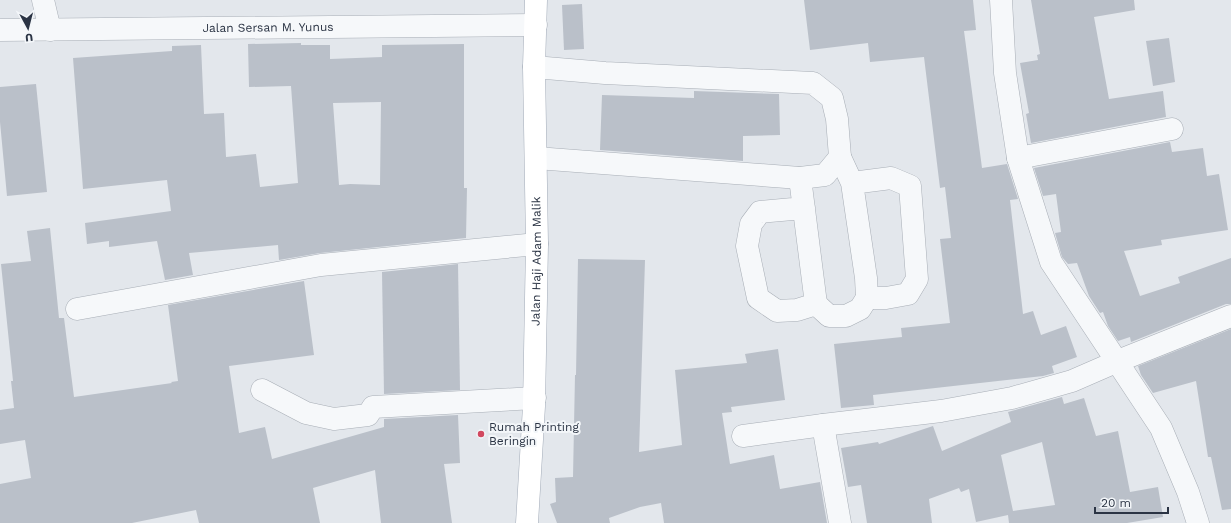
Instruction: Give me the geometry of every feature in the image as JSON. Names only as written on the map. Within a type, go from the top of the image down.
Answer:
[{"type":"main road","name":"Jalan Haji Adam Malik","points":[[528,523],[535,398],[537,244],[534,67],[536,0]]},
{"type":"street","points":[[43,0],[50,30]]},
{"type":"street","points":[[1001,0],[1005,73],[1018,158],[1051,262],[1161,428],[1188,492],[1198,523]]},
{"type":"street","name":"Jalan Sersan M. Yunus","points":[[0,30],[536,25]]},
{"type":"street","points":[[534,67],[605,73],[813,83],[832,98],[837,119],[840,157],[852,183],[866,278],[866,298],[860,309],[846,316],[828,316],[816,304],[800,178]]},
{"type":"street","points":[[1018,158],[1172,129]]},
{"type":"street","points":[[536,158],[800,178],[825,175],[840,157]]},
{"type":"street","points":[[852,183],[891,178],[910,186],[917,279],[908,294],[886,298],[866,298]]},
{"type":"street","points":[[804,208],[760,212],[750,224],[747,246],[758,298],[777,311],[797,310],[816,304]]},
{"type":"street","points":[[76,309],[321,265],[537,244]]},
{"type":"street","points":[[743,436],[941,411],[1012,398],[1072,381],[1231,316]]},
{"type":"street","points":[[262,390],[306,413],[334,419],[368,415],[373,407],[535,398]]},
{"type":"street","points":[[823,425],[840,523]]},
{"type":"building","points":[[804,0],[973,0],[976,30],[964,31],[982,168],[1007,164],[1018,199],[1010,200],[1023,314],[1033,311],[1041,335],[1066,326],[1077,357],[1052,366],[1054,373],[1043,376],[873,395],[874,405],[841,408],[834,344],[902,337],[901,328],[950,323],[940,239],[951,238],[945,187],[940,188],[924,57],[870,62],[868,43],[810,50]]},
{"type":"building","points":[[1031,0],[1134,0],[1135,10],[1094,17],[1109,99],[1163,91],[1166,117],[1031,143],[1026,114],[1029,113],[1020,63],[1038,60],[1037,55],[1040,54]]},
{"type":"building","points":[[582,4],[584,49],[564,50],[562,5]]},
{"type":"building","points":[[1169,38],[1175,82],[1153,86],[1146,41]]},
{"type":"building","points":[[301,43],[301,45],[330,45],[330,59],[382,57],[382,45],[464,44],[464,188],[467,188],[466,238],[320,253],[279,260],[278,245],[189,253],[193,275],[165,280],[157,241],[109,247],[109,241],[87,244],[85,223],[171,211],[167,180],[83,189],[73,58],[172,51],[172,46],[201,45],[204,114],[224,113],[226,157],[256,154],[260,187],[298,183],[291,86],[249,87],[248,44]],"holes":[[[381,102],[380,185],[339,185],[333,103]]]},
{"type":"building","points":[[36,84],[47,192],[7,196],[0,122],[0,87]]},
{"type":"building","points":[[694,91],[779,94],[780,135],[743,136],[743,161],[600,150],[602,95],[694,98]]},
{"type":"building","points":[[1170,142],[1172,152],[1203,148],[1207,176],[1219,174],[1228,230],[1161,240],[1162,245],[1124,251],[1140,296],[1180,283],[1178,277],[1231,258],[1231,304],[1226,304],[1131,342],[1130,337],[1118,341],[1108,326],[1103,312],[1100,313],[1089,296],[1077,263],[1068,264],[1062,257],[1055,233],[1061,232],[1056,194],[1043,196],[1034,168]]},
{"type":"building","points":[[50,228],[59,318],[64,318],[74,397],[178,381],[168,305],[304,281],[314,355],[229,366],[239,433],[265,427],[272,459],[384,427],[384,419],[458,415],[460,463],[444,464],[452,523],[381,523],[375,470],[313,488],[320,523],[199,523],[196,510],[132,523],[0,523],[0,484],[31,478],[25,440],[0,444],[0,410],[14,408],[11,381],[13,381],[1,264],[31,261],[27,231]]},
{"type":"building","points":[[578,259],[645,260],[639,452],[682,445],[675,370],[747,363],[745,354],[778,349],[785,400],[731,407],[732,412],[722,413],[730,464],[774,455],[780,489],[820,482],[827,523],[664,523],[661,503],[640,507],[609,518],[610,523],[557,523],[550,504],[556,502],[555,478],[573,477]]},
{"type":"building","points":[[458,264],[460,390],[384,394],[382,272]]},
{"type":"building","points":[[1231,329],[1231,509],[1222,510],[1211,457],[1208,457],[1196,381],[1153,393],[1141,375],[1138,366]]},
{"type":"building","points":[[1062,397],[1064,404],[1084,398],[1096,436],[1118,431],[1130,492],[1158,487],[1163,517],[1127,523],[1009,523],[1008,515],[976,522],[969,489],[961,492],[959,488],[929,499],[932,523],[867,523],[861,485],[848,487],[841,448],[878,442],[879,444],[933,426],[942,451],[1011,422],[1008,412]],"holes":[[[1042,442],[1055,505],[1013,511],[1001,455]]]},
{"type":"place","name":"Rumah Printing Beringin","points":[[481,434]]}]
